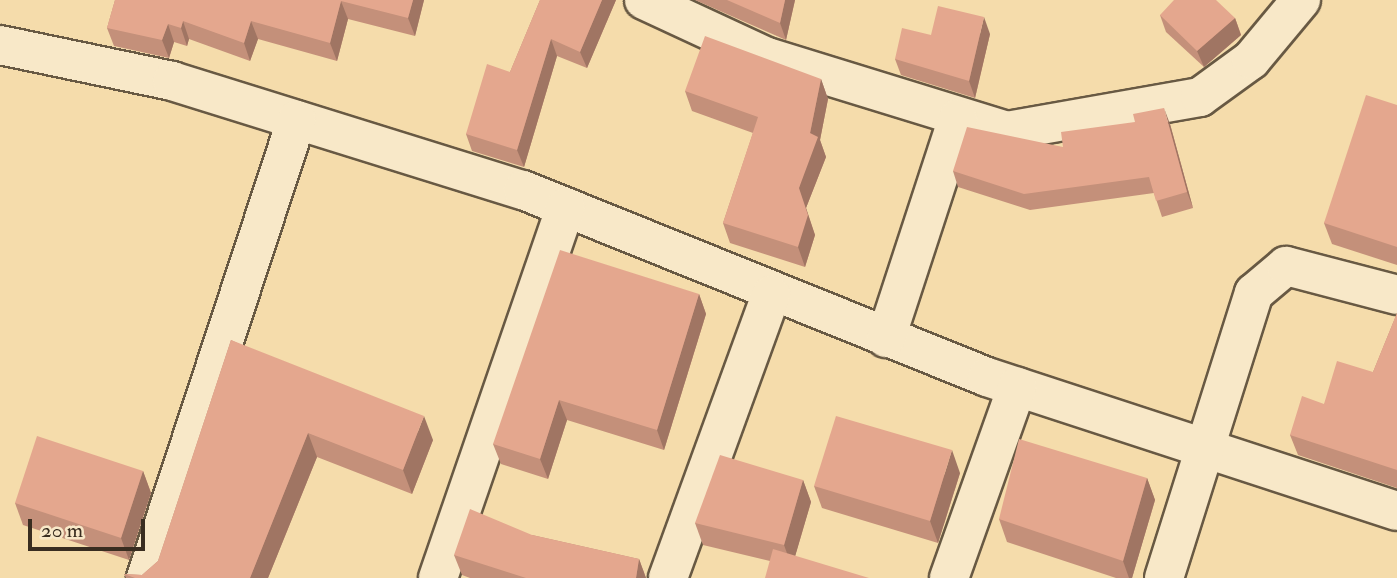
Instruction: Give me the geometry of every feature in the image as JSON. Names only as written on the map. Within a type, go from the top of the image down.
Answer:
[{"type":"street","points":[[643,0],[767,57],[1007,131],[1200,97],[1251,60],[1301,0]]},
{"type":"street","points":[[0,45],[172,80],[566,207],[771,295],[1017,387],[1397,511]]},
{"type":"street","points":[[887,338],[958,118]]},
{"type":"street","points":[[146,578],[297,120]]},
{"type":"street","points":[[438,578],[566,207]]},
{"type":"street","points":[[1164,578],[1254,293],[1286,266],[1397,295]]},
{"type":"street","points":[[668,578],[771,295]]},
{"type":"street","points":[[949,578],[1017,387]]},
{"type":"building","points":[[115,0],[413,0],[408,18],[341,1],[330,43],[251,21],[244,43],[183,21],[181,28],[168,24],[162,40],[107,28]]},
{"type":"building","points":[[540,0],[602,0],[580,52],[551,39],[517,150],[466,134],[487,64],[510,72]]},
{"type":"building","points":[[727,0],[785,0],[780,23]]},
{"type":"building","points":[[1174,0],[1216,0],[1235,18],[1197,51],[1160,15]]},
{"type":"building","points":[[938,6],[984,17],[969,81],[895,59],[902,28],[931,35]]},
{"type":"building","points":[[705,36],[821,79],[810,133],[818,137],[799,188],[808,215],[798,247],[723,223],[758,117],[685,91]]},
{"type":"building","points":[[1366,95],[1397,105],[1397,247],[1324,223]]},
{"type":"building","points":[[1164,108],[1187,192],[1156,201],[1149,177],[1024,194],[953,171],[967,127],[1063,147],[1061,132],[1135,122],[1133,114]]},
{"type":"building","points":[[560,250],[699,294],[657,430],[559,400],[540,459],[493,444]]},
{"type":"building","points":[[1397,313],[1397,470],[1290,435],[1302,396],[1324,404],[1337,361],[1373,372]]},
{"type":"building","points":[[231,340],[424,416],[403,470],[308,433],[250,578],[135,578],[124,574],[142,575],[158,561]]},
{"type":"building","points":[[836,416],[952,450],[930,521],[814,486]]},
{"type":"building","points":[[37,436],[143,471],[121,538],[15,503]]},
{"type":"building","points":[[1019,439],[1147,478],[1123,561],[999,519]]},
{"type":"building","points":[[720,455],[803,480],[784,545],[695,523]]},
{"type":"building","points":[[470,509],[532,535],[639,559],[636,578],[526,578],[454,555]]},
{"type":"building","points":[[773,549],[869,578],[765,578]]}]
